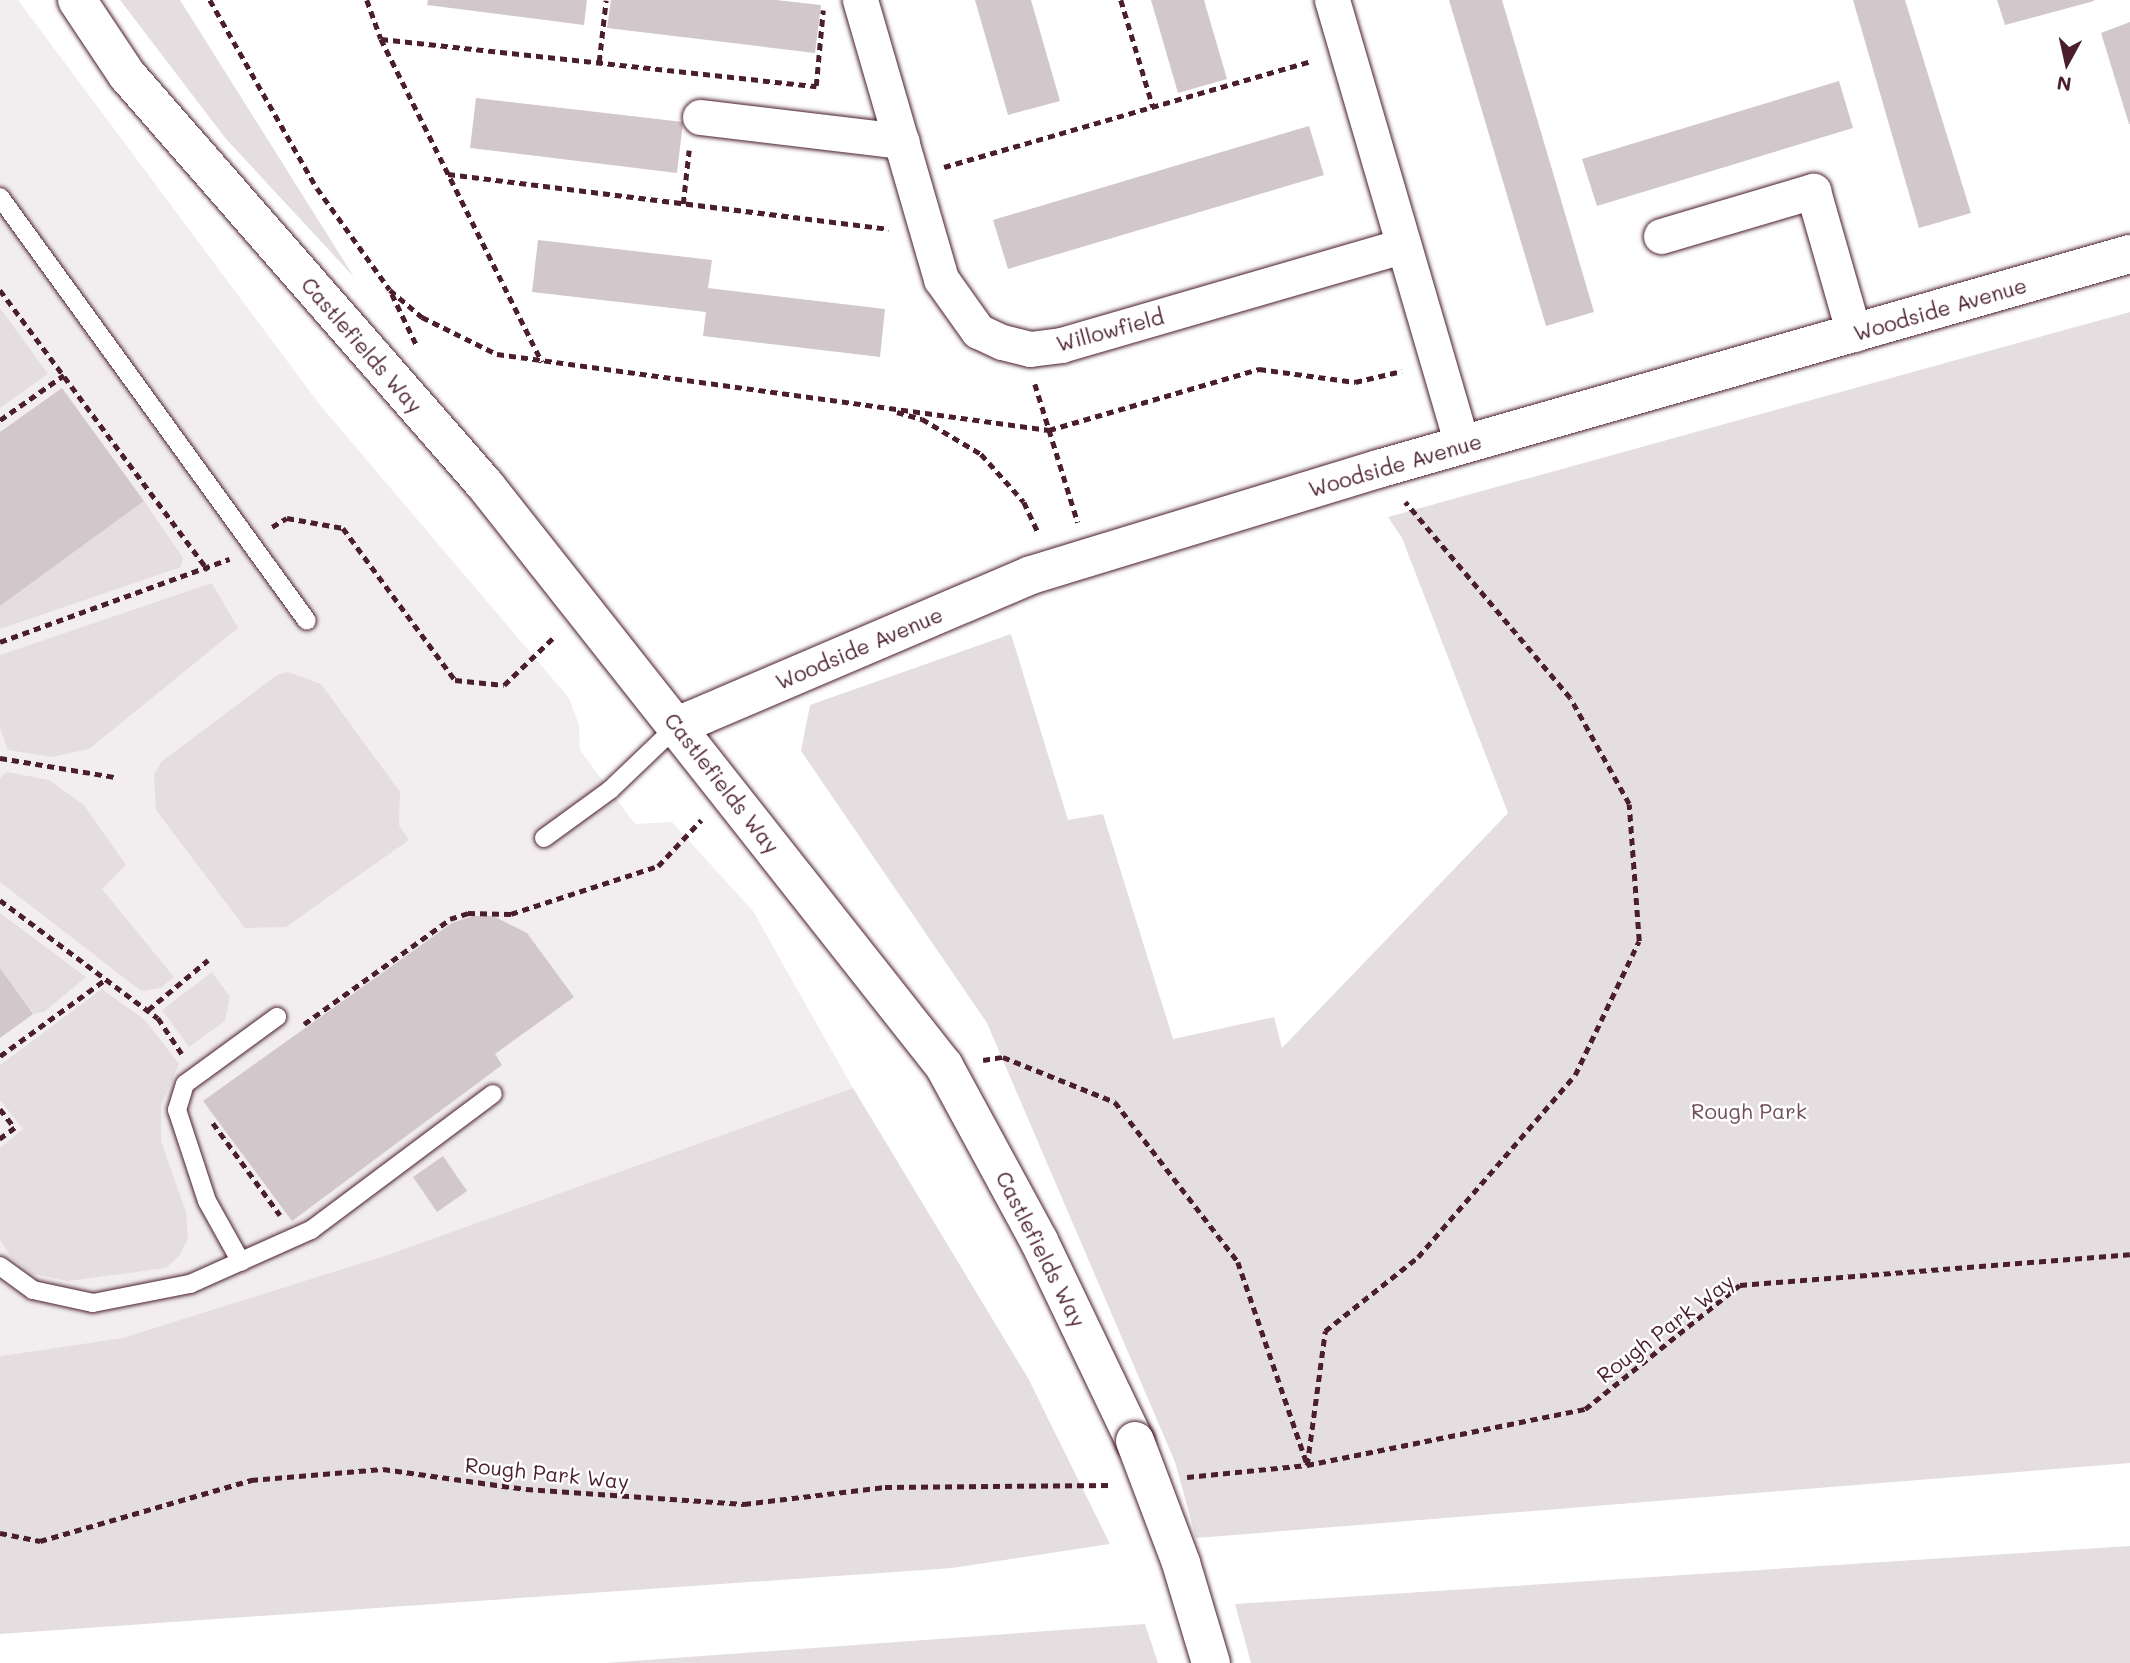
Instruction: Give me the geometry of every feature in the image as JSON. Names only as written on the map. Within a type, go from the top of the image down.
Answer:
[{"type":"main road","name":"Castlefields Way","points":[[77,0],[127,75],[486,486],[944,1066],[1039,1241],[1135,1441],[1177,1550],[1210,1663]]},
{"type":"main road","name":"Woodside Avenue","points":[[677,726],[1052,569],[1378,469],[2130,254]]},
{"type":"street","name":"Willowfield","points":[[860,0],[941,279],[959,309],[978,331],[1024,348],[1061,345],[1402,246]]},
{"type":"street","points":[[1332,0],[1462,445]]},
{"type":"street","points":[[700,117],[902,141]]},
{"type":"street","points":[[1661,236],[1813,191],[1854,334]]},
{"type":"lane","points":[[0,197],[307,621]]},
{"type":"lane","points":[[544,838],[610,790],[677,726]]},
{"type":"lane","points":[[241,1262],[207,1201],[177,1110],[185,1084],[276,1017]]},
{"type":"lane","points":[[0,1266],[33,1290],[93,1304],[190,1284],[296,1238],[494,1094]]},
{"type":"path","points":[[209,0],[317,188],[390,290],[422,317],[497,354],[1049,430],[1259,369],[1355,382],[1437,362]]},
{"type":"path","points":[[367,0],[381,39],[542,362]]},
{"type":"path","points":[[599,62],[606,0]]},
{"type":"path","points":[[381,39],[816,86],[824,0]]},
{"type":"path","points":[[1121,0],[1153,107]]},
{"type":"path","points":[[912,176],[1347,51]]},
{"type":"path","points":[[448,174],[929,234]]},
{"type":"path","points":[[0,290],[208,570]]},
{"type":"path","points":[[1024,348],[1088,558]]},
{"type":"path","points":[[0,420],[64,375]]},
{"type":"path","points":[[880,407],[922,419],[981,454],[1024,502],[1052,569]]},
{"type":"path","points":[[1307,1465],[1325,1331],[1418,1258],[1575,1075],[1639,941],[1629,804],[1616,780],[1570,698],[1378,469]]},
{"type":"path","points":[[270,529],[287,518],[343,528],[455,680],[504,685],[583,608]]},
{"type":"path","points":[[0,642],[208,570],[230,558]]},
{"type":"path","points":[[0,758],[115,777]]},
{"type":"path","points":[[295,1030],[450,919],[468,913],[512,914],[658,866],[729,793]]},
{"type":"path","points":[[0,900],[148,1010],[185,1058]]},
{"type":"path","points":[[148,1010],[208,960]]},
{"type":"path","points":[[0,1056],[106,979]]},
{"type":"path","points":[[944,1066],[1003,1057],[1115,1102],[1238,1262],[1307,1465]]},
{"type":"path","points":[[0,1109],[15,1128],[0,1139]]},
{"type":"path","points":[[208,1116],[296,1238]]},
{"type":"path","name":"Rough Park Way","points":[[1269,1469],[1307,1465],[1585,1409],[1740,1285],[2130,1254]]},
{"type":"path","name":"Rough Park Way","points":[[0,1533],[40,1541],[251,1480],[383,1469],[526,1489],[744,1504],[885,1487],[1100,1486]]},
{"type":"shaded area","points":[[0,0],[18,0],[320,405],[569,698],[579,725],[580,750],[635,824],[672,822],[753,911],[853,1088],[387,1255],[122,1338],[0,1356]]},
{"type":"green space","points":[[120,0],[180,0],[354,277],[226,139]]},
{"type":"green space","points":[[0,308],[48,374],[0,408]]},
{"type":"green space","name":"Rough Park","points":[[2130,312],[2130,1463],[1196,1538],[1175,1462],[987,1023],[801,751],[810,705],[1011,634],[1068,820],[1103,814],[1173,1039],[1274,1017],[1282,1048],[1508,813],[1402,538],[1388,517]]},
{"type":"green space","points":[[144,501],[183,558],[181,567],[0,629],[0,606]]},
{"type":"green space","points":[[212,583],[238,628],[89,749],[52,757],[8,750],[0,728],[0,655]]},
{"type":"green space","points":[[288,672],[321,684],[400,792],[399,825],[409,840],[286,927],[245,928],[156,810],[154,775],[161,762],[277,675]]},
{"type":"green space","points":[[7,772],[49,780],[84,805],[126,865],[102,889],[174,977],[161,988],[141,991],[0,882],[0,778]]},
{"type":"green space","points":[[0,913],[86,977],[44,1012],[33,1014],[0,968]]},
{"type":"green space","points":[[212,972],[230,997],[225,1021],[189,1047],[162,1010]]},
{"type":"green space","points":[[102,989],[145,1020],[179,1064],[161,1105],[161,1141],[186,1212],[188,1239],[179,1256],[166,1268],[68,1281],[33,1274],[12,1258],[0,1240],[0,1148],[23,1129],[0,1100],[0,1065]]},
{"type":"green space","points":[[853,1088],[1028,1378],[1110,1544],[952,1568],[0,1634],[0,1356],[122,1338],[387,1255]]},
{"type":"green space","points":[[2130,1546],[2130,1663],[1251,1663],[1235,1604]]},
{"type":"green space","points":[[1145,1624],[1158,1663],[605,1663]]},
{"type":"building","points":[[428,0],[587,0],[584,25],[427,5]]},
{"type":"building","points":[[611,0],[776,0],[821,5],[815,53],[607,28]]},
{"type":"building","points":[[975,0],[1031,0],[1060,101],[1008,115]]},
{"type":"building","points":[[1151,0],[1204,0],[1227,79],[1178,93]]},
{"type":"building","points":[[1449,0],[1502,0],[1594,312],[1546,326]]},
{"type":"building","points":[[1853,0],[1905,0],[1971,213],[1919,228]]},
{"type":"building","points":[[1997,0],[2094,0],[2094,1],[2005,25]]},
{"type":"building","points":[[2130,22],[2130,124],[2129,124],[2101,33]]},
{"type":"building","points":[[1839,81],[1853,128],[1597,206],[1582,159]]},
{"type":"building","points":[[476,98],[683,122],[677,173],[470,148]]},
{"type":"building","points":[[1309,126],[1324,175],[1008,269],[993,220]]},
{"type":"building","points":[[538,240],[712,260],[708,288],[885,309],[880,357],[703,336],[706,312],[532,292]]},
{"type":"building","points":[[62,388],[144,501],[0,606],[0,432]]},
{"type":"building","points":[[473,916],[493,916],[527,933],[574,997],[495,1054],[502,1065],[292,1221],[203,1101],[452,923]]},
{"type":"building","points":[[0,968],[33,1014],[0,1038]]},
{"type":"building","points":[[443,1156],[467,1191],[437,1212],[413,1177]]}]
